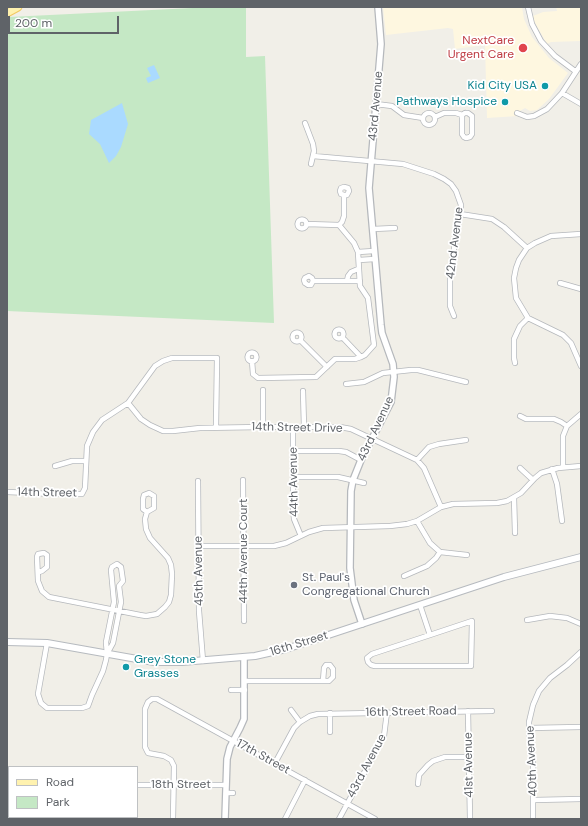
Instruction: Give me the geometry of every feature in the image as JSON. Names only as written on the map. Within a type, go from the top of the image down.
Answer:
[{"type":"main road","points":[[7,7],[19,7]]},
{"type":"main road","points":[[7,13],[19,7]]},
{"type":"main road","name":"16th Street","points":[[7,642],[47,643],[154,662],[203,661],[244,657],[274,652],[504,576],[581,557]]},
{"type":"street","name":"43rd Avenue","points":[[362,624],[354,600],[352,581],[350,527],[353,480],[361,460],[391,402],[394,384],[394,371],[382,333],[369,188],[381,44],[378,7]]},
{"type":"street","points":[[528,7],[536,34],[546,48],[576,71]]},
{"type":"street","points":[[517,113],[527,117],[534,116],[547,109],[562,93],[581,64]]},
{"type":"street","points":[[562,93],[581,104]]},
{"type":"street","points":[[376,104],[392,106],[404,115],[423,118]]},
{"type":"street","points":[[423,118],[425,114],[429,113],[433,114],[435,117]]},
{"type":"street","points":[[435,117],[449,113],[462,115],[468,113],[472,116],[472,134],[468,138],[465,138],[462,134],[462,115]]},
{"type":"street","points":[[423,118],[425,123],[429,125],[434,123],[435,117]]},
{"type":"street","points":[[305,123],[313,144],[311,164]]},
{"type":"street","name":"42nd Avenue","points":[[313,156],[410,166],[444,179],[451,184],[456,190],[460,200],[460,214],[450,272],[450,306],[454,316]]},
{"type":"street","points":[[339,225],[344,216],[344,195]]},
{"type":"street","points":[[460,214],[492,219],[504,227],[527,248]]},
{"type":"street","points":[[252,361],[253,374],[258,378],[316,377],[335,359],[355,359],[361,357],[365,355],[374,345],[368,298],[360,286],[358,252],[352,240],[339,225],[307,224]]},
{"type":"street","points":[[372,229],[395,228]]},
{"type":"street","points":[[581,234],[543,238],[527,248],[516,268],[514,288],[516,298],[528,318],[563,335],[571,343],[581,366]]},
{"type":"street","points":[[358,252],[374,251]]},
{"type":"street","points":[[359,260],[375,259]]},
{"type":"street","points":[[347,281],[351,272],[358,269]]},
{"type":"street","points":[[313,281],[360,281]]},
{"type":"street","points":[[560,283],[581,288]]},
{"type":"street","points":[[515,362],[514,339],[520,326],[528,318]]},
{"type":"street","points":[[371,327],[381,325]]},
{"type":"street","points":[[373,335],[382,333]]},
{"type":"street","points":[[342,338],[361,357]]},
{"type":"street","points":[[300,340],[327,367]]},
{"type":"street","points":[[576,353],[581,351]]},
{"type":"street","name":"14th Street","points":[[7,492],[82,494],[86,488],[87,446],[98,425],[109,415],[128,403],[155,366],[172,358],[217,358],[216,427]]},
{"type":"street","points":[[346,384],[364,382],[383,373],[418,370],[466,382]]},
{"type":"street","points":[[263,390],[263,427]]},
{"type":"street","points":[[303,391],[304,427]]},
{"type":"street","name":"14th Street Drive","points":[[128,403],[141,418],[150,425],[163,431],[216,427],[340,427],[351,429],[373,438],[417,460]]},
{"type":"street","points":[[563,467],[563,436],[567,426],[581,414]]},
{"type":"street","points":[[520,416],[526,419],[554,419],[567,426]]},
{"type":"street","name":"44th Avenue","points":[[293,427],[294,519],[301,536]]},
{"type":"street","points":[[441,507],[424,468],[417,460],[429,447],[466,440]]},
{"type":"street","points":[[293,451],[339,451],[346,452],[361,460]]},
{"type":"street","points":[[55,466],[72,461],[86,461]]},
{"type":"street","points":[[199,546],[282,545],[314,530],[323,528],[399,526],[417,521],[441,507],[453,504],[497,503],[514,498],[541,473],[563,467],[581,466]]},
{"type":"street","points":[[520,468],[533,480]]},
{"type":"street","points":[[552,469],[557,484],[562,521]]},
{"type":"street","points":[[293,477],[338,477],[364,483]]},
{"type":"street","name":"44th Avenue Court","points":[[243,480],[244,621]]},
{"type":"street","name":"45th Avenue","points":[[198,481],[199,611],[203,661]]},
{"type":"street","points":[[514,498],[515,534]]},
{"type":"street","points":[[38,572],[40,587],[49,597],[146,616],[157,614],[165,607],[171,595],[171,565],[168,558],[148,533],[145,524],[147,512]]},
{"type":"street","points":[[417,521],[430,543],[440,552],[467,555]]},
{"type":"street","points":[[404,576],[427,566],[440,552]]},
{"type":"street","points":[[47,643],[38,694],[41,703],[47,708],[82,708],[88,706],[103,671],[107,654],[106,642],[120,602],[119,586],[123,581],[121,567],[117,564],[112,567],[111,570],[116,611]]},
{"type":"street","points":[[352,581],[358,581]]},
{"type":"street","points":[[113,586],[119,586]]},
{"type":"street","points":[[420,605],[430,635]]},
{"type":"street","points":[[527,620],[550,616],[567,618],[581,624]]},
{"type":"street","points":[[472,621],[471,666],[375,666],[368,662],[367,658],[372,654],[430,635],[472,621]]},
{"type":"street","name":"40th Avenue","points":[[533,819],[533,762],[529,728],[533,705],[539,691],[550,678],[571,662],[581,652]]},
{"type":"street","points":[[225,819],[227,758],[233,740],[244,719],[244,657]]},
{"type":"street","points":[[245,681],[323,681],[331,680],[333,673],[332,668],[328,665],[324,668],[323,681]]},
{"type":"street","points":[[323,673],[333,673]]},
{"type":"street","points":[[231,690],[245,690]]},
{"type":"street","name":"17th Street","points":[[174,785],[174,766],[171,760],[164,756],[148,753],[145,747],[145,709],[148,702],[157,699],[375,819]]},
{"type":"street","points":[[275,763],[294,728],[300,722],[291,710]]},
{"type":"street","name":"41st Avenue","points":[[468,711],[470,819]]},
{"type":"street","name":"16th Street Road","points":[[300,722],[310,716],[330,713],[492,711]]},
{"type":"street","name":"43rd Avenue","points":[[339,819],[384,736],[387,712]]},
{"type":"street","points":[[330,713],[330,732]]},
{"type":"street","points":[[529,728],[581,727]]},
{"type":"street","points":[[418,784],[420,775],[433,761],[444,757],[468,757]]},
{"type":"street","points":[[284,819],[305,780]]},
{"type":"street","name":"18th Street","points":[[138,785],[226,785]]},
{"type":"street","points":[[173,819],[174,785]]},
{"type":"street","points":[[226,792],[233,792]]},
{"type":"street","points":[[534,800],[581,799]]},
{"type":"shaded area","points":[[383,7],[522,7],[524,19],[532,37],[549,58],[568,73],[549,99],[537,110],[530,111],[525,108],[520,111],[518,116],[487,118],[485,45],[455,49],[453,29],[448,28],[386,35]]},
{"type":"shaded area","points":[[556,7],[581,7],[581,41],[551,42],[547,44],[534,21],[533,16],[543,12],[557,11]]},
{"type":"shaded area","points":[[7,788],[8,818],[117,818],[117,819],[7,819]]},
{"type":"green space","points":[[213,7],[246,7],[246,57],[265,56],[274,323],[7,311],[7,19],[9,17]]},
{"type":"water","points":[[154,65],[160,78],[148,83],[146,78],[151,76],[147,68]]},
{"type":"water","points":[[122,103],[128,124],[121,147],[116,156],[109,163],[100,144],[89,134],[91,120]]},
{"type":"place","name":"NextCare Urgent Care","points":[[523,48]]},
{"type":"place","name":"Kid City USA","points":[[545,86]]},
{"type":"place","name":"Pathways Hospice","points":[[505,102]]},
{"type":"place","name":"St. Paul's Congregational Church","points":[[294,585]]},
{"type":"place","name":"Grey Stone Grasses","points":[[126,667]]}]
